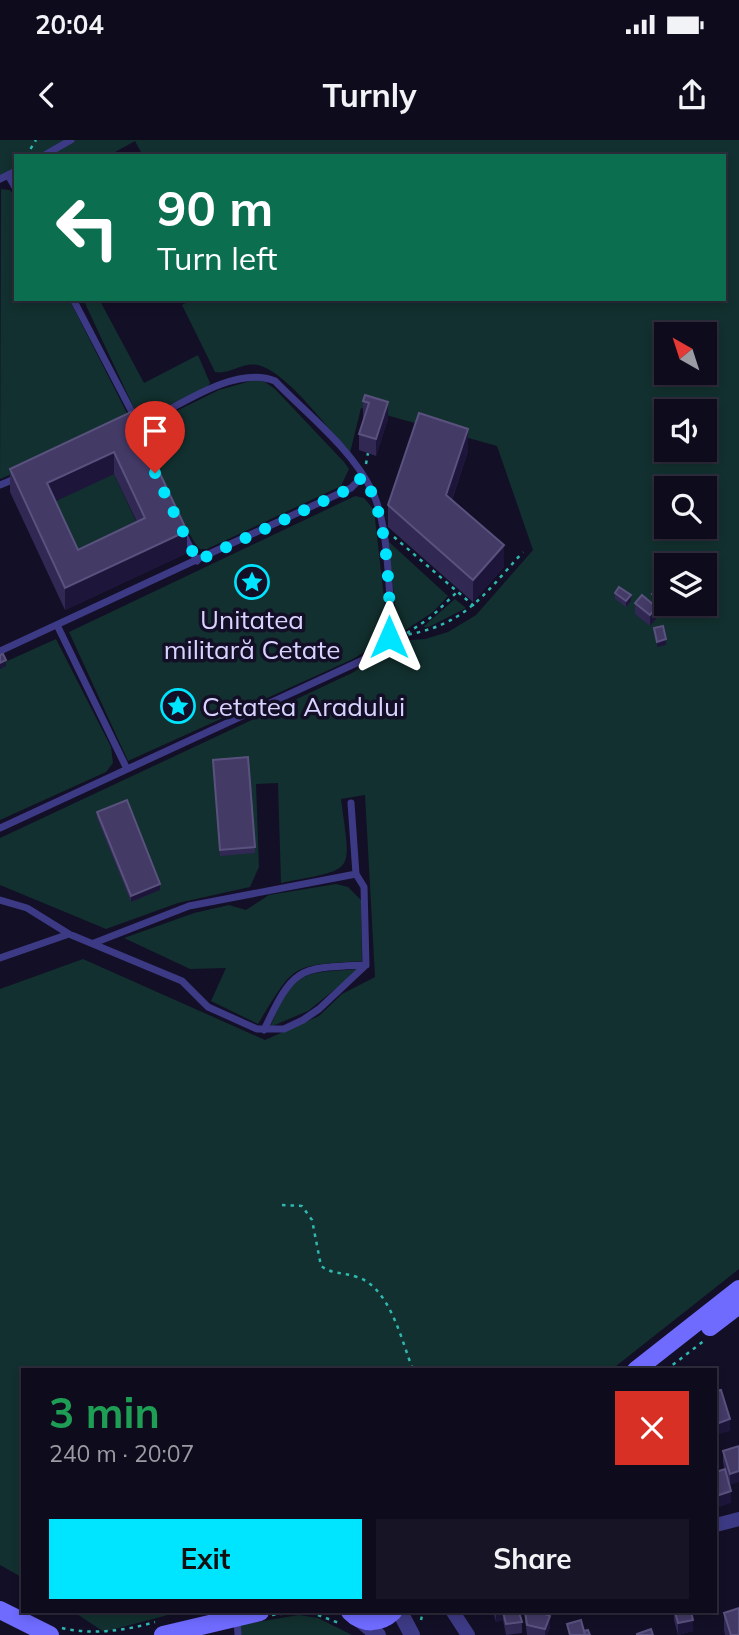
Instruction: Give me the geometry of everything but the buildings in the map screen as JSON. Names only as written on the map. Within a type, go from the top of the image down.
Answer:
[{"type":"main road","points":[[639,1368],[739,1289]]},
{"type":"main road","points":[[658,1368],[739,1305]]},
{"type":"main road","points":[[0,1610],[53,1630]]},
{"type":"main road","points":[[158,1630],[211,1613]]},
{"type":"main road","points":[[158,1630],[238,1622],[258,1613]]},
{"type":"main road","points":[[351,1617],[381,1620],[392,1613]]},
{"type":"street","points":[[717,1525],[739,1519]]},
{"type":"street","points":[[401,1613],[412,1635]]},
{"type":"street","points":[[454,1613],[468,1635]]},
{"type":"street","points":[[351,1617],[378,1635]]},
{"type":"lane","points":[[46,154],[71,140]]},
{"type":"lane","points":[[0,179],[12,173]]},
{"type":"lane","points":[[74,301],[133,414],[134,428],[139,440]]},
{"type":"lane","points":[[0,828],[363,660],[389,637],[391,625],[381,526],[373,492],[363,476],[275,381],[263,376],[234,378],[121,434]]},
{"type":"lane","points":[[0,651],[351,488],[363,476]]},
{"type":"lane","points":[[0,485],[20,477]]},
{"type":"lane","points":[[179,525],[197,561]]},
{"type":"lane","points":[[57,625],[127,769]]},
{"type":"lane","points":[[0,900],[27,908],[69,934],[182,981],[208,1007],[264,1030],[284,1029],[320,1009],[366,965],[364,887],[356,874],[351,803]]},
{"type":"lane","points":[[94,943],[189,906],[356,874]]},
{"type":"lane","points":[[0,958],[69,934]]},
{"type":"lane","points":[[264,1030],[281,994],[296,976],[319,967],[366,965]]},
{"type":"path","points":[[381,526],[474,606]]},
{"type":"path","points":[[389,637],[427,631],[461,616],[474,606],[523,552]]},
{"type":"path","points":[[404,635],[430,618],[457,592]]},
{"type":"path","points":[[282,1205],[302,1206],[312,1220],[321,1266],[333,1274],[359,1277],[376,1289],[389,1311],[412,1368]]},
{"type":"path","points":[[669,1368],[708,1337]]},
{"type":"path","points":[[321,1613],[351,1617]]},
{"type":"path","points":[[53,1630],[82,1633],[158,1630]]},
{"type":"green space","points":[[0,140],[739,140],[739,1269],[614,1368],[21,1368],[21,1577],[0,1565],[0,989],[83,959],[265,1040],[319,1016],[342,994],[375,977],[365,795],[341,799],[347,842],[343,864],[324,874],[281,883],[278,783],[256,784],[259,867],[250,887],[178,903],[106,929],[0,885],[0,838],[354,672],[396,641],[425,639],[448,632],[476,615],[533,550],[497,446],[361,408],[350,453],[294,390],[269,370],[252,365],[215,372],[182,305],[189,301],[726,301],[726,154],[142,154],[135,141],[112,154],[14,154],[14,174],[0,176]]},
{"type":"green space","points":[[1,189],[10,190],[14,195],[14,301],[70,301],[130,419],[120,429],[0,479]]},
{"type":"green space","points":[[84,301],[100,301],[144,383],[198,355],[210,383],[207,388],[139,419]]},
{"type":"green space","points":[[254,380],[265,382],[275,389],[349,469],[341,486],[207,549],[200,549],[166,490],[149,452],[142,428],[219,390]]},
{"type":"green space","points":[[114,474],[145,540],[78,572],[47,505]]},
{"type":"green space","points":[[355,496],[364,498],[374,510],[387,624],[377,641],[353,659],[128,761],[69,632]]},
{"type":"green space","points":[[388,541],[448,596],[433,612],[404,631],[399,630],[397,624]]},
{"type":"green space","points":[[455,599],[466,608],[429,627],[423,627]]},
{"type":"green space","points":[[56,639],[111,747],[113,763],[106,772],[0,820],[0,669],[5,662]]},
{"type":"green space","points":[[336,884],[348,887],[361,900],[362,961],[321,964],[297,971],[280,989],[258,1024],[211,1001],[226,968],[190,969],[124,938],[194,913],[229,905],[246,910],[269,895]]},
{"type":"green space","points":[[360,969],[308,1011],[270,1027],[286,994],[302,978],[312,974]]},
{"type":"green space","points":[[76,1613],[175,1613],[104,1632]]},
{"type":"green space","points":[[299,1615],[318,1618],[352,1635],[241,1635],[239,1625]]},
{"type":"place","name":"Unitatea militară Cetate","points":[[252,582]]},
{"type":"place","name":"Cetatea Aradului","points":[[178,706]]},
{"type":"route","points":[[155,473],[197,561],[351,488],[363,476],[373,492],[381,526],[391,625],[389,637]]}]
